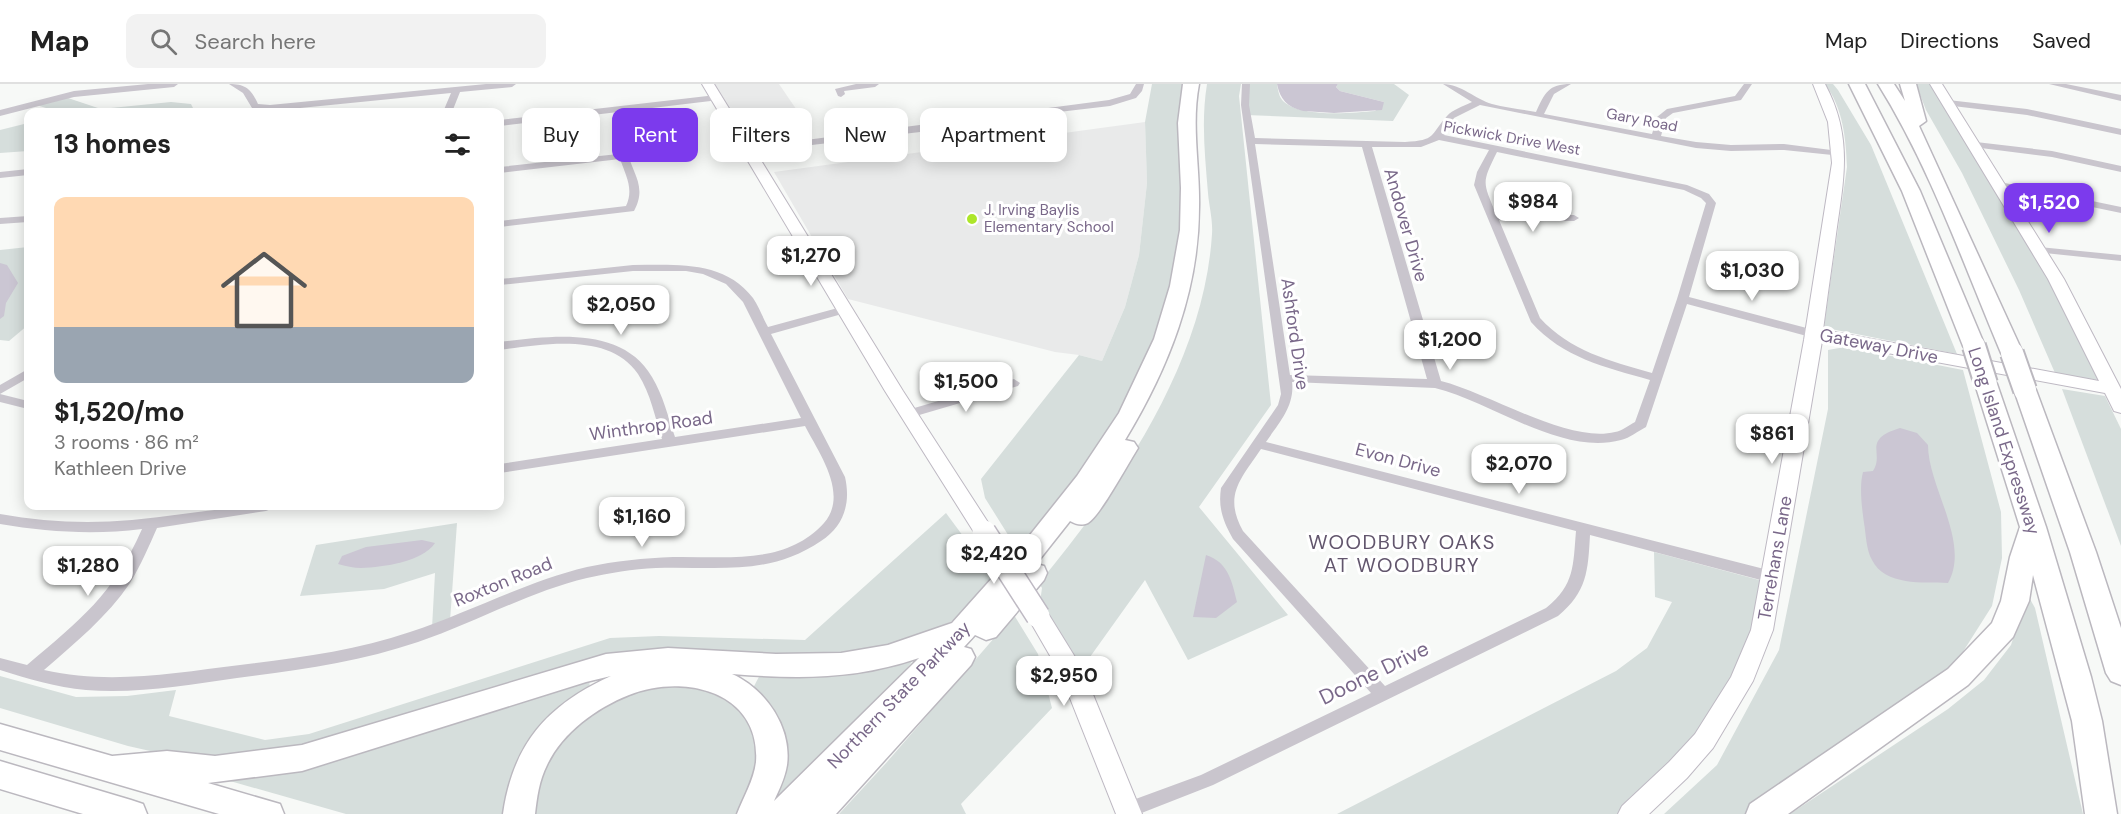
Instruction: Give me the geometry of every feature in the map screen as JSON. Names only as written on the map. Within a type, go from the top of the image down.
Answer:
[{"type":"highway","name":"Northern State Parkway","points":[[783,814],[882,716],[964,630],[1037,545],[1089,477],[1116,435],[1156,356],[1176,303],[1188,243],[1190,189],[1184,131],[1185,108],[1191,84]]},
{"type":"highway","name":"Northern State Parkway","points":[[815,814],[979,638],[1024,586],[1105,483],[1142,422],[1182,333],[1196,281],[1204,210],[1197,135],[1197,100],[1201,84]]},
{"type":"highway","points":[[1838,84],[1862,115],[1911,192]]},
{"type":"highway","name":"Long Island Expressway","points":[[1857,84],[1911,192],[1974,346],[2033,527],[2087,721],[2101,814]]},
{"type":"highway","name":"Long Island Expressway","points":[[1886,84],[1905,114],[1944,197],[2012,353],[2053,463],[2121,673]]},
{"type":"highway","points":[[1908,84],[1912,103],[1944,197]]},
{"type":"highway","points":[[2053,463],[2121,617]]},
{"type":"highway","points":[[1762,814],[1958,677],[2003,629],[2015,601],[2023,557],[2033,527]]},
{"type":"highway","points":[[112,769],[167,764],[215,770],[302,758],[586,670],[616,663],[667,659],[803,666],[843,665],[910,650],[964,630]]},
{"type":"highway","points":[[519,814],[522,780],[535,755],[559,724],[587,702],[627,682],[674,675],[712,679],[726,684],[748,698],[762,715],[770,737],[771,767],[753,814]]},
{"type":"highway","points":[[0,737],[268,814]]},
{"type":"highway","points":[[0,775],[72,804],[131,814]]},
{"type":"main road","points":[[708,84],[722,108]]},
{"type":"main road","name":"Terrehans Lane","points":[[1631,814],[1678,770],[1704,741],[1741,681],[1762,630],[1814,334],[1839,154],[1835,120],[1820,84]]},
{"type":"main road","points":[[1936,84],[1976,145],[2070,304],[2121,407]]},
{"type":"main road","points":[[753,162],[1071,670],[1128,812]]},
{"type":"main road","name":"Gateway Drive","points":[[1814,334],[2112,389]]},
{"type":"street","points":[[0,112],[74,94],[174,84]]},
{"type":"street","points":[[239,85],[247,91],[253,104],[270,108],[512,84]]},
{"type":"street","points":[[841,94],[839,88],[875,84]]},
{"type":"street","points":[[812,142],[1110,103],[1133,96],[1140,84]]},
{"type":"street","name":"Ashford Drive","points":[[1246,84],[1245,105],[1286,403],[1228,488],[1226,501],[1229,519],[1249,548],[1382,694]]},
{"type":"street","name":"Gary Road","points":[[1447,84],[1478,103],[1708,147],[1784,147],[1839,154]]},
{"type":"street","points":[[1539,115],[1550,92],[1567,84]]},
{"type":"street","points":[[1656,137],[1662,117],[1670,111],[1738,98],[1748,84]]},
{"type":"street","points":[[2053,84],[2121,98]]},
{"type":"street","points":[[449,108],[456,90]]},
{"type":"street","points":[[631,108],[716,98]]},
{"type":"street","points":[[1438,137],[1451,116],[1478,103]]},
{"type":"street","points":[[1948,103],[2027,112],[2121,132]]},
{"type":"street","points":[[504,123],[612,110]]},
{"type":"street","name":"Pickwick Drive West","points":[[1250,141],[1414,145],[1438,137],[1695,190],[1712,203],[1683,299]]},
{"type":"street","name":"Andover Drive","points":[[1366,144],[1435,384]]},
{"type":"street","points":[[1976,145],[2052,154],[2121,169]]},
{"type":"street","points":[[1494,149],[1482,172],[1479,185],[1535,319],[1545,332],[1560,344],[1582,356],[1657,378]]},
{"type":"street","points":[[504,170],[612,157]]},
{"type":"street","points":[[504,224],[630,209],[634,201],[635,181],[627,162]]},
{"type":"street","points":[[0,175],[24,172]]},
{"type":"street","points":[[2000,185],[2121,210]]},
{"type":"street","points":[[1492,217],[1574,219]]},
{"type":"street","points":[[0,221],[24,219]]},
{"type":"street","points":[[2039,250],[2121,258]]},
{"type":"street","name":"Roxton Road","points":[[0,664],[58,680],[120,685],[172,681],[321,661],[413,638],[533,589],[588,573],[654,563],[745,565],[789,555],[807,546],[835,520],[842,502],[838,477],[748,300],[730,282],[706,271],[665,266],[504,282]]},
{"type":"street","points":[[1284,378],[1435,384],[1471,393],[1542,427],[1575,436],[1607,437],[1624,434],[1641,424],[1683,299]]},
{"type":"street","name":"Gateway Drive","points":[[1683,299],[1814,334]]},
{"type":"street","points":[[764,332],[845,310]]},
{"type":"street","points":[[504,346],[571,340],[596,344],[626,355],[642,370],[670,443]]},
{"type":"street","points":[[0,390],[24,375]]},
{"type":"street","points":[[909,414],[1014,383]]},
{"type":"street","points":[[0,398],[24,404]]},
{"type":"street","name":"Winthrop Road","points":[[504,468],[809,421]]},
{"type":"street","name":"Evon Drive","points":[[1258,444],[1772,577]]},
{"type":"street","points":[[0,519],[32,525],[79,528],[152,523],[239,510]]},
{"type":"street","points":[[30,672],[95,614],[112,595],[134,563],[152,523]]},
{"type":"street","name":"Doone Drive","points":[[1128,812],[1207,780],[1561,606],[1572,595],[1578,581],[1584,529]]},
{"type":"shaded area","points":[[712,84],[779,84],[795,108],[726,108]]},
{"type":"shaded area","points":[[1152,84],[1184,84],[1186,195],[1180,262],[1161,327],[1132,393],[1080,480],[1020,554],[985,498],[981,479],[1079,355],[1102,361],[1125,307],[1139,255],[1147,183],[1145,122]]},
{"type":"shaded area","points":[[1207,84],[1241,84],[1239,96],[1271,405],[1199,507],[1288,615],[1188,660],[1145,580],[1075,678],[1038,616],[1042,588],[1039,583],[1099,506],[1127,464],[1175,376],[1193,329],[1206,282],[1212,234],[1204,138]]},
{"type":"shaded area","points":[[1246,84],[1277,84],[1283,101],[1291,106],[1302,110],[1327,113],[1375,111],[1384,102],[1340,91],[1336,87],[1338,84],[1394,84],[1409,95],[1393,121],[1246,115]]},
{"type":"shaded area","points":[[1277,84],[1338,84],[1336,87],[1340,91],[1384,102],[1382,110],[1334,113],[1303,111],[1285,102]]},
{"type":"shaded area","points":[[1825,84],[1833,84],[1838,90],[1871,145],[1957,354],[1824,326],[1847,167],[1840,113]]},
{"type":"shaded area","points":[[1916,84],[1931,84],[2059,297],[2099,378],[2096,380],[2055,373],[2019,290],[1962,173],[1926,110]]},
{"type":"shaded area","points":[[68,98],[98,108],[46,108],[33,104]]},
{"type":"shaded area","points":[[171,102],[191,104],[193,108],[111,108]]},
{"type":"shaded area","name":"J. Irving Baylis Elementary School","points":[[1145,122],[1147,183],[1139,255],[1125,307],[1102,361],[1055,352],[848,299],[774,172],[848,162],[908,162],[908,154],[920,152],[920,162],[1067,162],[1067,133]]},
{"type":"shaded area","points":[[24,124],[24,151],[0,153],[0,130]]},
{"type":"shaded area","points":[[24,247],[24,328],[9,341],[0,340],[0,250]]},
{"type":"shaded area","points":[[0,263],[7,265],[18,283],[6,303],[4,316],[0,319]]},
{"type":"shaded area","points":[[1845,347],[1963,370],[2001,512],[2002,558],[1992,606],[1959,658],[1923,689],[1798,771],[1764,803],[1747,814],[1664,814],[1717,765],[1779,650],[1828,409],[1828,350]]},
{"type":"shaded area","points":[[2062,389],[2105,396],[2121,429],[2121,546]]},
{"type":"shaded area","points":[[1900,428],[1917,433],[1928,445],[1934,479],[1947,515],[1955,550],[1954,567],[1948,583],[1916,582],[1895,578],[1878,568],[1868,552],[1861,498],[1863,472],[1873,471],[1877,458],[1877,442],[1881,437]]},
{"type":"shaded area","points":[[946,513],[997,582],[958,618],[917,639],[861,655],[796,659],[650,651],[403,724],[230,762],[159,753],[128,746],[0,708],[0,676],[76,697],[127,696],[176,690],[169,716],[265,740],[309,734],[610,638],[659,636],[805,640]]},
{"type":"shaded area","points":[[457,523],[450,621],[432,628],[435,573],[384,589],[300,596],[316,545]]},
{"type":"shaded area","points":[[422,540],[435,543],[421,555],[402,562],[361,568],[338,564],[342,556],[366,547]]},
{"type":"shaded area","points":[[1654,552],[1763,581],[1757,626],[1735,678],[1699,735],[1623,814],[1337,814],[1616,671],[1647,648],[1672,602],[1655,597]]},
{"type":"shaded area","points":[[1206,555],[1219,562],[1228,573],[1237,602],[1216,618],[1193,617]]},
{"type":"shaded area","points":[[2030,599],[2035,608],[2083,814],[1790,814],[1948,709],[1984,680],[2011,645],[2025,601]]},
{"type":"shaded area","points":[[1014,615],[1038,654],[1052,708],[961,804],[966,814],[839,814],[887,762]]},
{"type":"shaded area","points":[[917,655],[887,695],[770,814],[752,690],[762,671]]},
{"type":"shaded area","points":[[589,676],[590,693],[509,814],[346,814],[230,781],[233,777]]},
{"type":"shaded area","points":[[656,686],[703,689],[738,706],[753,727],[760,755],[746,803],[739,814],[535,814],[532,807],[542,769],[565,734],[604,703]]},
{"type":"place","name":"J. Irving Baylis Elementary School","points":[[972,219]]},
{"type":"district","name":"WOODBURY OAKS AT WOODBURY","points":[[1402,554]]}]
